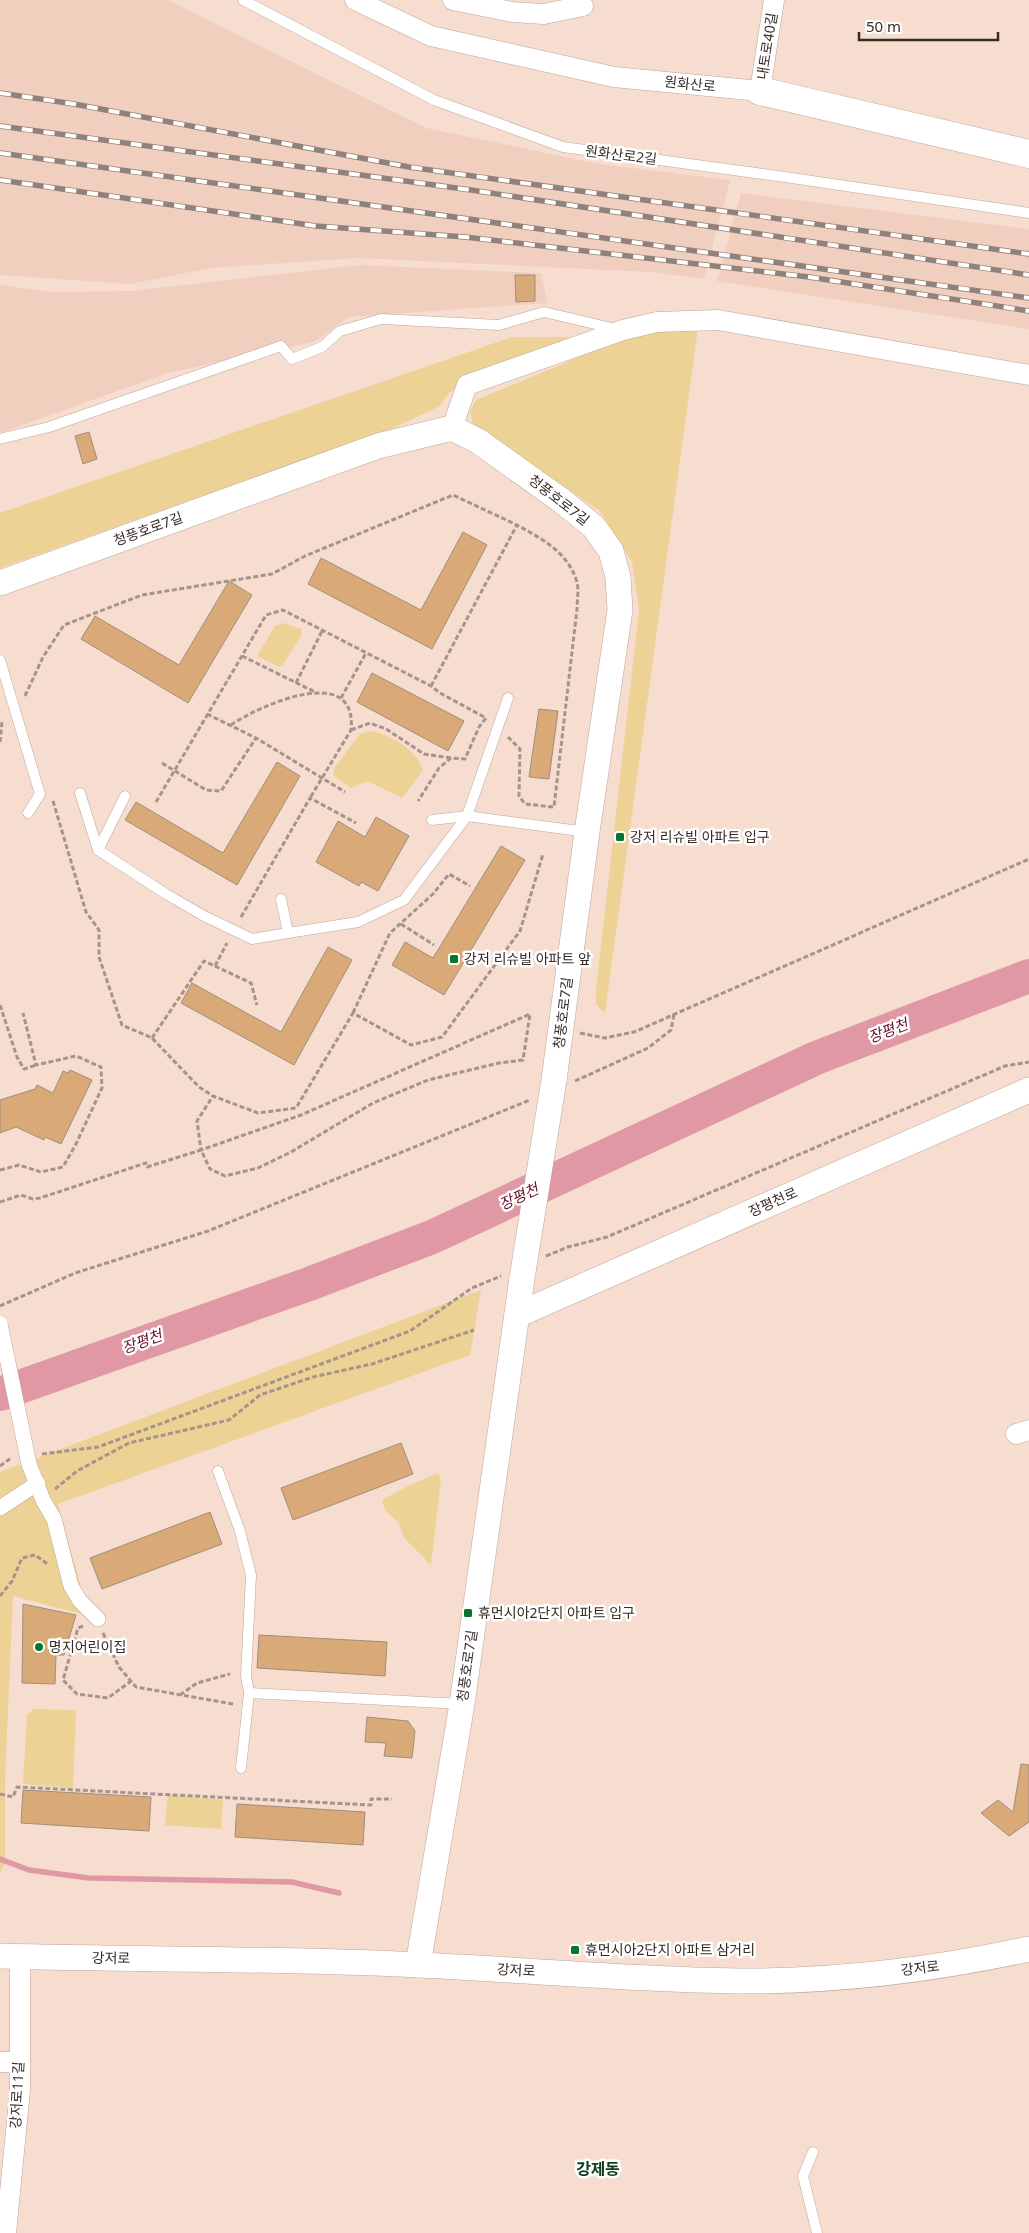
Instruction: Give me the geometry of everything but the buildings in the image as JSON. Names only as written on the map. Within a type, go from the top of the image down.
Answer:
[{"type":"main road","name":"원화산로","points":[[760,91],[1029,154]]},
{"type":"street","name":"원화산로","points":[[355,0],[431,36],[614,76],[760,91]]},
{"type":"street","points":[[452,0],[512,12],[544,14],[583,6]]},
{"type":"street","name":"내토로40길","points":[[760,91],[774,0]]},
{"type":"street","points":[[452,428],[467,385],[623,330],[657,322],[718,320],[1029,375]]},
{"type":"street","name":"청풍호로7길","points":[[0,583],[378,446],[452,428],[478,441],[562,501],[594,527],[611,551],[618,577],[620,610],[587,832],[561,1029],[561,1082],[522,1278],[462,1704],[418,1965]]},
{"type":"street","name":"장평천로","points":[[517,1315],[1029,1090]]},
{"type":"street","points":[[0,1324],[29,1464],[38,1483],[43,1500],[54,1519],[71,1586],[80,1602],[98,1619]]},
{"type":"street","points":[[0,1508],[38,1483]]},
{"type":"street","name":"강저로","points":[[10,1956],[418,1965],[675,1980],[749,1981],[856,1975],[932,1967],[1029,1949]]},
{"type":"street","name":"강저로11길","points":[[6,2233],[20,2090],[10,2062],[10,1956]]},
{"type":"lane","name":"원화산로2길","points":[[243,0],[434,100],[563,147],[775,175],[1029,213]]},
{"type":"lane","points":[[0,439],[49,426],[281,346],[292,359],[322,347],[340,331],[381,319],[499,325],[544,312],[623,330]]},
{"type":"lane","points":[[0,660],[40,794],[28,813]]},
{"type":"lane","points":[[80,793],[98,850],[204,916],[252,939],[358,922],[404,900],[467,816],[508,698]]},
{"type":"lane","points":[[98,850],[125,796]]},
{"type":"lane","points":[[432,820],[467,816],[587,832]]},
{"type":"lane","points":[[281,899],[288,933]]},
{"type":"lane","points":[[218,1472],[240,1531],[251,1576],[246,1676],[249,1693],[242,1768]]},
{"type":"lane","points":[[249,1693],[462,1704]]},
{"type":"lane","points":[[813,2152],[802,2176],[816,2233]]},
{"type":"path","points":[[27,702],[25,696],[43,657],[64,625],[142,595],[272,574],[305,556],[453,495],[517,525],[552,546],[569,564],[577,584],[577,609],[554,807],[525,804],[519,796],[520,749],[510,738],[503,736]]},
{"type":"path","points":[[432,686],[517,525]]},
{"type":"path","points":[[156,802],[266,614],[283,610],[432,686],[440,694],[486,718],[479,727],[465,758],[424,754],[386,728],[370,723],[351,730]]},
{"type":"path","points":[[296,683],[322,630]]},
{"type":"path","points":[[341,698],[366,653]]},
{"type":"path","points":[[242,656],[316,693]]},
{"type":"path","points":[[231,726],[249,713],[300,694],[325,692],[341,698],[352,718],[351,730],[241,917]]},
{"type":"path","points":[[207,714],[256,738],[345,792]]},
{"type":"path","points":[[0,742],[2,719]]},
{"type":"path","points":[[162,763],[173,772],[206,790],[221,790],[256,738]]},
{"type":"path","points":[[418,801],[440,768],[452,758]]},
{"type":"path","points":[[50,793],[86,912],[99,930],[99,957],[122,1025],[152,1038],[199,1087],[213,1096],[258,1114],[296,1108],[352,1013],[390,933],[433,894],[449,874],[470,886]]},
{"type":"path","points":[[310,798],[356,823]]},
{"type":"path","points":[[352,1013],[411,1045],[442,1037],[520,931],[543,854]]},
{"type":"path","points":[[561,1029],[605,1038],[634,1032],[1029,859]]},
{"type":"path","points":[[401,924],[434,945]]},
{"type":"path","points":[[215,966],[227,943]]},
{"type":"path","points":[[152,1038],[204,961],[251,983],[257,1005]]},
{"type":"path","points":[[0,1005],[16,1057],[24,1069],[76,1056],[101,1067],[102,1088],[63,1167],[41,1172],[19,1165],[0,1170]]},
{"type":"path","points":[[23,1013],[36,1065]]},
{"type":"path","points":[[0,1202],[21,1195],[34,1200],[146,1163],[147,1167],[201,1150],[301,1116],[530,1014],[523,1060],[499,1063],[428,1080],[373,1103],[291,1152],[258,1168],[225,1176],[210,1169],[201,1150],[197,1121],[213,1096]]},
{"type":"path","points":[[561,1082],[648,1048],[671,1030],[674,1014]]},
{"type":"path","points":[[0,1306],[75,1273],[208,1232],[533,1098]]},
{"type":"path","points":[[43,1500],[77,1471],[129,1443],[229,1420],[260,1395],[313,1377],[372,1364],[474,1330]]},
{"type":"path","points":[[0,1466],[9,1458]]},
{"type":"path","points":[[0,1596],[12,1581],[22,1558],[35,1555],[57,1570],[67,1570]]},
{"type":"path","points":[[131,1681],[108,1698],[77,1694],[63,1680],[78,1628],[98,1619],[119,1667],[131,1681],[136,1687],[233,1704]]},
{"type":"path","points":[[180,1696],[198,1683],[230,1674]]},
{"type":"path","points":[[0,1794],[13,1797],[17,1787],[371,1805],[371,1799],[392,1799]]},
{"type":"shaded area","points":[[0,0],[168,0],[426,128],[599,164],[730,180],[704,279],[650,272],[358,258],[210,268],[130,284],[0,275]]},
{"type":"shaded area","points":[[741,193],[1029,229],[1029,329],[717,281]]},
{"type":"shaded area","points":[[359,265],[541,273],[547,303],[349,317],[314,342],[168,373],[0,433],[0,285],[50,292],[133,291]]},
{"type":"shaded area","points":[[698,328],[604,1013],[596,1004],[596,990],[639,610],[632,562],[600,511],[473,424],[470,411],[476,400],[645,330]]},
{"type":"shaded area","points":[[512,337],[578,337],[458,386],[447,395],[440,406],[393,428],[0,568],[0,513]]},
{"type":"shaded area","points":[[283,623],[301,629],[302,634],[283,665],[279,667],[257,656],[275,626]]},
{"type":"shaded area","points":[[373,731],[396,740],[409,750],[420,763],[423,770],[402,798],[367,781],[351,788],[333,775],[335,767],[360,734]]},
{"type":"shaded area","points":[[481,1290],[470,1355],[58,1504],[89,1616],[13,1596],[5,1781],[5,1864],[0,1872],[0,1472]]},
{"type":"shaded area","points":[[438,1473],[441,1479],[431,1565],[404,1538],[398,1522],[386,1511],[382,1501]]},
{"type":"shaded area","points":[[34,1709],[76,1710],[73,1788],[23,1784],[27,1715]]},
{"type":"shaded area","points":[[168,1795],[223,1800],[221,1829],[165,1825]]},
{"type":"waterway","name":"장평천","points":[[0,1394],[309,1284],[432,1237],[816,1058],[1029,976]]},
{"type":"waterway","points":[[0,1859],[29,1870],[89,1878],[292,1882],[339,1893]]},
{"type":"railway","points":[[0,93],[74,104],[409,167],[1029,254]]},
{"type":"railway","points":[[0,126],[471,190],[1029,275]]},
{"type":"railway","points":[[0,153],[1029,298]]},
{"type":"railway","points":[[0,180],[316,226],[465,237],[809,277],[1029,311]]},
{"type":"place","name":"강저 리슈빌 아파트 입구","points":[[620,837]]},
{"type":"place","name":"강저 리슈빌 아파트 앞","points":[[454,959]]},
{"type":"place","name":"휴먼시아2단지 아파트 입구","points":[[468,1613]]},
{"type":"place","name":"명지어린이집","points":[[39,1647]]},
{"type":"place","name":"휴먼시아2단지 아파트 삼거리","points":[[575,1950]]},
{"type":"district","name":"강제동","points":[[598,2169]]}]
